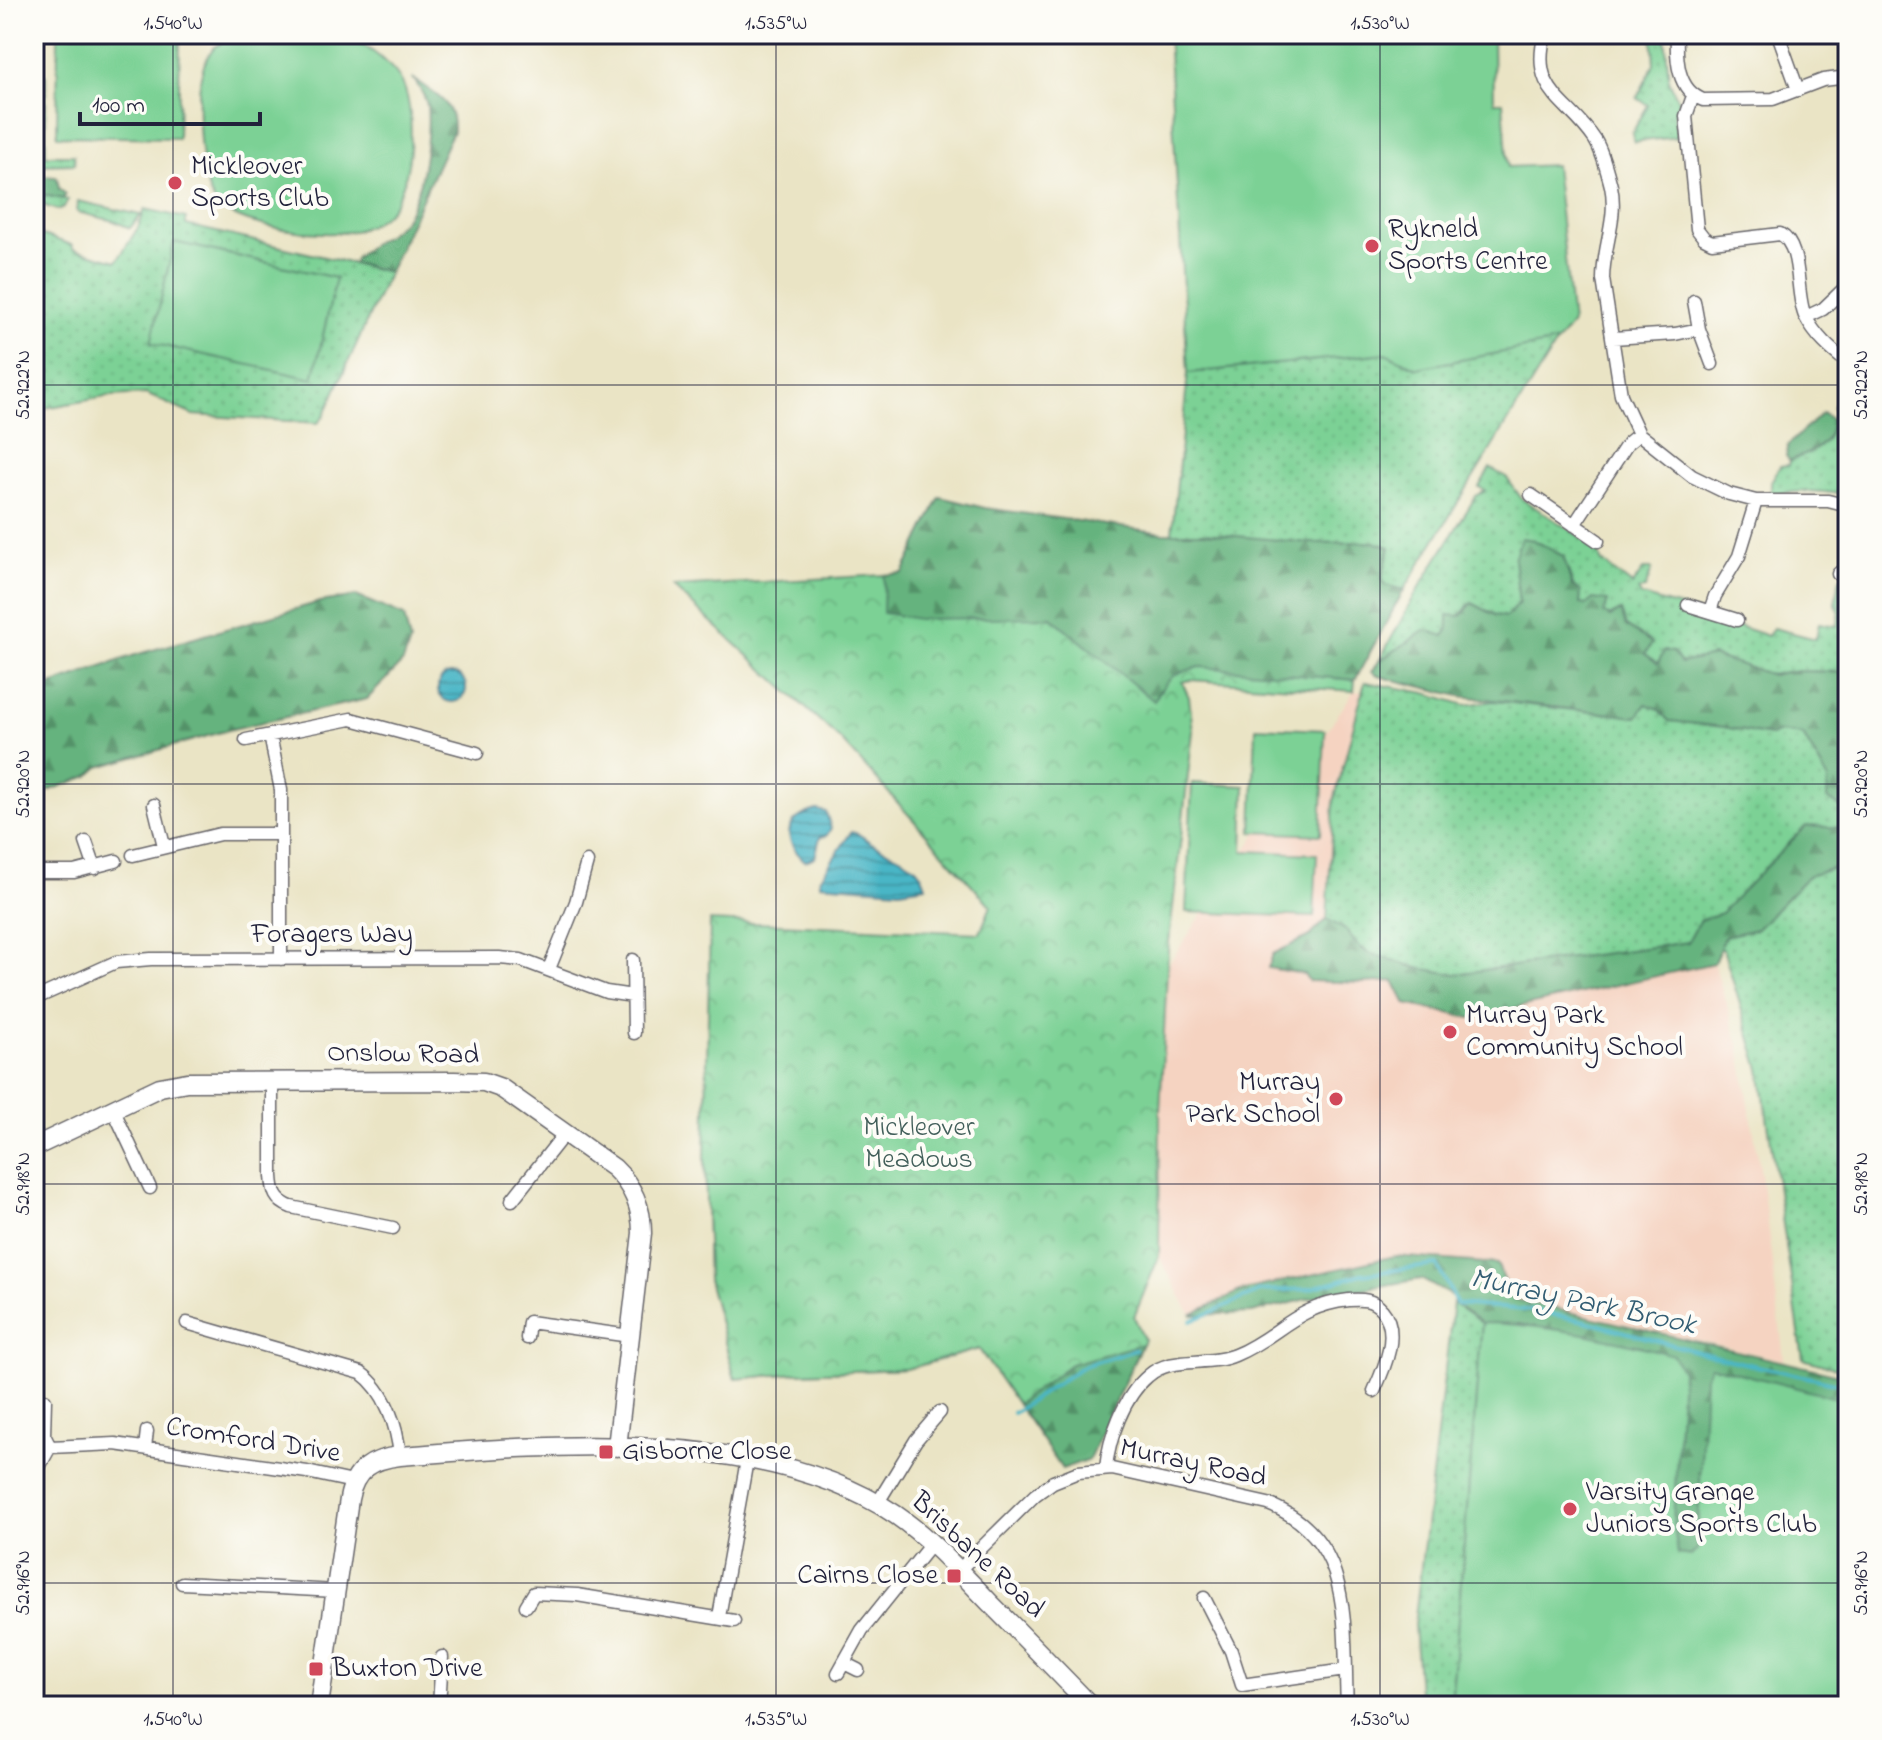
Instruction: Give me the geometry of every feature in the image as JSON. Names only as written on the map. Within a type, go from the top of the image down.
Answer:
[{"type":"street","points":[[1545,34],[1542,60],[1546,82],[1553,97],[1592,136],[1601,150],[1611,188],[1613,215],[1603,262],[1603,279],[1621,395],[1639,434],[1692,476],[1729,494],[1756,501],[1828,501],[1848,506]]},
{"type":"street","points":[[1677,34],[1680,76],[1693,96],[1703,100],[1773,99],[1832,78],[1848,77]]},
{"type":"street","points":[[1778,34],[1798,90]]},
{"type":"street","points":[[1693,96],[1686,116],[1697,229],[1712,242],[1780,234],[1787,238],[1794,250],[1800,301],[1806,317],[1818,338],[1848,363]]},
{"type":"street","points":[[1806,317],[1823,309],[1848,285]]},
{"type":"street","points":[[1694,301],[1699,329],[1712,364]]},
{"type":"street","points":[[1613,338],[1675,334],[1699,329]]},
{"type":"street","points":[[1574,525],[1628,443],[1639,434]]},
{"type":"street","points":[[1531,495],[1598,541]]},
{"type":"street","points":[[1710,611],[1715,596],[1739,556],[1756,501]]},
{"type":"street","points":[[1838,574],[1848,565]]},
{"type":"street","points":[[1688,605],[1737,620]]},
{"type":"street","points":[[246,740],[351,719],[477,753]]},
{"type":"street","points":[[270,735],[281,790],[281,959]]},
{"type":"street","points":[[154,805],[164,846]]},
{"type":"street","points":[[133,855],[220,834],[281,834]]},
{"type":"street","points":[[86,842],[95,868]]},
{"type":"street","points":[[34,872],[74,872],[116,861]]},
{"type":"street","points":[[549,969],[576,902],[587,862]]},
{"type":"street","name":"Foragers Way","points":[[34,999],[108,965],[131,960],[281,959],[521,960],[606,992],[633,996]]},
{"type":"street","points":[[633,960],[634,1033]]},
{"type":"street","points":[[272,1082],[272,1187],[278,1200],[291,1207],[378,1219],[393,1228]]},
{"type":"street","name":"Onslow Road","points":[[34,1147],[171,1084],[484,1082],[501,1088],[605,1160],[622,1176],[637,1202],[642,1233],[617,1447]]},
{"type":"street","points":[[113,1109],[137,1177],[150,1188]]},
{"type":"street","points":[[514,1191],[565,1133]]},
{"type":"street","points":[[1106,1468],[1109,1449],[1130,1399],[1149,1374],[1167,1364],[1208,1362],[1230,1357],[1251,1347],[1294,1317],[1319,1306],[1362,1299],[1373,1302],[1383,1311],[1389,1326],[1389,1346],[1374,1391]]},
{"type":"street","points":[[527,1338],[529,1322],[630,1336]]},
{"type":"street","points":[[187,1323],[361,1373],[375,1386],[384,1401],[400,1456]]},
{"type":"street","points":[[34,1476],[50,1447],[44,1435],[45,1400]]},
{"type":"street","points":[[877,1504],[924,1429],[940,1412]]},
{"type":"street","points":[[913,1419],[924,1429]]},
{"type":"street","name":"Cromford Drive","points":[[145,1448],[147,1431]]},
{"type":"street","name":"Cromford Drive","points":[[50,1447],[115,1444],[307,1472],[353,1482]]},
{"type":"street","points":[[319,1706],[353,1482],[360,1471],[376,1460],[400,1456],[547,1447],[617,1447]]},
{"type":"street","name":"Brisbane Road","points":[[617,1447],[682,1451],[747,1460],[820,1476],[877,1504],[908,1524],[959,1570],[1091,1706]]},
{"type":"street","points":[[719,1617],[747,1460]]},
{"type":"street","name":"Murray Road","points":[[959,1570],[1043,1488],[1078,1472],[1106,1468],[1251,1498],[1283,1510],[1299,1520],[1317,1537],[1337,1572],[1347,1706]]},
{"type":"street","points":[[858,1670],[841,1668],[862,1630],[931,1544]]},
{"type":"street","points":[[196,1584],[197,1569]]},
{"type":"street","points":[[182,1583],[336,1591]]},
{"type":"street","points":[[526,1606],[534,1593],[577,1595],[734,1621]]},
{"type":"street","points":[[1204,1598],[1231,1651],[1243,1692],[1345,1670]]},
{"type":"street","points":[[439,1706],[442,1657]]},
{"type":"shaded area","name":"Murray Park Community School","points":[[1365,682],[1426,693],[1471,1018],[1714,963],[1739,1045],[1761,1174],[1784,1360],[1513,1298],[1496,1264],[1307,1275],[1240,1291],[1191,1315],[1159,1256],[1160,1112],[1169,963],[1354,691],[1362,692]]},
{"type":"shaded area","points":[[633,1698],[744,1706],[633,1706]]},
{"type":"green space","points":[[58,34],[180,34],[178,138],[57,136]]},
{"type":"green space","points":[[244,34],[347,36],[389,65],[399,77],[409,108],[410,151],[401,192],[381,218],[354,231],[302,232],[242,218],[215,202],[202,159],[200,84],[203,67],[212,50]]},
{"type":"green space","name":"Rykneld Sports Centre","points":[[1168,34],[1493,34],[1494,102],[1503,102],[1508,167],[1555,165],[1572,324],[1557,342],[1417,368],[1386,353],[1188,373]]},
{"type":"green space","points":[[1652,34],[1665,34],[1669,81],[1679,102],[1674,115],[1677,137],[1634,142],[1632,133],[1648,105],[1637,98],[1654,64]]},
{"type":"green space","points":[[34,69],[46,76],[46,155],[74,155],[75,164],[34,165]]},
{"type":"green space","points":[[413,78],[447,105],[453,131],[389,272],[353,263],[356,257],[404,220],[416,197],[426,149],[428,118],[425,99]]},
{"type":"green space","points":[[34,176],[57,177],[59,189],[66,194],[63,199],[34,193]]},
{"type":"green space","points":[[34,193],[68,200],[64,208],[57,210],[34,202]]},
{"type":"green space","points":[[78,201],[141,215],[130,228],[77,212]]},
{"type":"green space","points":[[145,209],[186,218],[186,225],[389,272],[324,416],[318,423],[193,415],[146,394],[111,396],[34,410],[34,232],[72,245],[73,249],[117,261],[139,226]]},
{"type":"green space","points":[[174,242],[336,278],[313,379],[151,343]]},
{"type":"green space","points":[[1557,342],[1404,590],[1385,585],[1382,578],[1390,547],[1360,542],[1309,543],[1172,533],[1188,373],[1386,353],[1417,368]]},
{"type":"green space","points":[[1848,391],[1848,497],[1819,492],[1771,494],[1771,482],[1780,466],[1789,465],[1790,461],[1824,442],[1831,419],[1837,412],[1833,407],[1837,399]]},
{"type":"green space","points":[[1822,413],[1831,419],[1824,442],[1790,461],[1786,456],[1788,445]]},
{"type":"green space","points":[[1490,468],[1506,477],[1522,499],[1598,548],[1601,561],[1632,585],[1644,569],[1652,569],[1645,589],[1638,590],[1641,596],[1768,636],[1773,628],[1816,639],[1819,623],[1837,626],[1840,612],[1835,603],[1840,578],[1844,575],[1840,605],[1848,614],[1848,672],[1790,671],[1772,675],[1713,656],[1681,663],[1659,663],[1645,654],[1640,635],[1626,626],[1621,611],[1609,617],[1580,604],[1563,556],[1517,583],[1519,603],[1506,617],[1472,603],[1448,628],[1444,637],[1425,630],[1379,661],[1415,595],[1476,496],[1485,491],[1479,487]]},
{"type":"green space","points":[[940,497],[985,508],[1164,533],[1205,533],[1310,543],[1374,542],[1390,547],[1382,578],[1385,585],[1404,590],[1355,680],[1200,667],[1160,690],[1154,702],[1051,617],[851,751],[836,735],[882,613],[884,575],[903,573]]},
{"type":"green space","points":[[1521,538],[1534,540],[1563,556],[1572,585],[1581,592],[1580,604],[1586,605],[1593,599],[1608,601],[1604,613],[1610,617],[1621,611],[1626,626],[1652,643],[1645,654],[1658,663],[1664,651],[1673,652],[1681,663],[1713,656],[1772,675],[1790,671],[1848,672],[1848,812],[1827,799],[1828,779],[1803,735],[1780,732],[1771,736],[1669,721],[1657,708],[1646,704],[1637,717],[1460,696],[1372,672],[1379,661],[1426,630],[1444,636],[1448,628],[1448,615],[1461,616],[1472,603],[1506,617],[1519,603],[1514,559]]},
{"type":"green space","name":"Mickleover Meadows","points":[[884,575],[883,613],[918,619],[1051,617],[1154,701],[1172,677],[1200,667],[1355,680],[1354,691],[1190,680],[1182,682],[1189,697],[1193,731],[1168,951],[1160,1112],[1159,1256],[1134,1317],[1144,1339],[1142,1344],[1071,1364],[1017,1404],[979,1349],[906,1369],[795,1373],[735,1379],[708,1279],[705,1158],[710,921],[980,933],[991,906],[842,741],[673,587]]},
{"type":"green space","points":[[356,596],[404,616],[410,642],[403,662],[367,699],[232,729],[99,767],[89,776],[34,796],[34,691],[135,655],[320,602]]},
{"type":"green space","points":[[1365,682],[1426,693],[1465,705],[1494,701],[1637,717],[1646,704],[1724,727],[1770,736],[1780,732],[1803,735],[1828,779],[1848,775],[1848,1372],[1803,1359],[1760,1069],[1723,949],[1470,1004],[1368,953],[1356,944],[1347,931],[1327,919],[1334,801]]},
{"type":"green space","points":[[1256,727],[1325,730],[1321,835],[1252,832]]},
{"type":"green space","points":[[1192,783],[1245,786],[1243,851],[1317,854],[1314,917],[1186,912]]},
{"type":"green space","points":[[1806,826],[1848,828],[1848,864],[1808,876],[1757,929],[1725,936],[1714,963],[1471,1018],[1406,1004],[1394,981],[1309,981],[1304,974],[1268,968],[1273,954],[1310,936],[1327,919],[1347,931],[1356,944],[1368,953],[1418,968],[1455,974],[1688,942],[1700,920],[1721,913]]},
{"type":"green space","points":[[706,1200],[721,1211],[1134,1317],[1144,1339],[1089,1459],[1062,1469],[979,1349],[906,1369],[795,1373],[735,1379],[708,1279]]},
{"type":"green space","points":[[1395,1256],[1497,1264],[1513,1299],[1848,1377],[1848,1401],[1711,1367],[1697,1550],[1691,1556],[1678,1555],[1673,1522],[1682,1371],[1641,1346],[1519,1324],[1482,1323],[1453,1303],[1454,1297],[1421,1279],[1311,1298],[1252,1313],[1191,1315],[1240,1291]]},
{"type":"green space","points":[[1453,1303],[1482,1323],[1451,1706],[1420,1706],[1414,1625]]},
{"type":"green space","name":"Varsity Grange Juniors Sports Club","points":[[1482,1323],[1579,1333],[1673,1355],[1682,1371],[1673,1522],[1678,1554],[1691,1556],[1697,1550],[1705,1377],[1711,1366],[1848,1401],[1848,1706],[1451,1706]]},
{"type":"water","points":[[452,674],[462,678],[466,688],[462,698],[452,702],[442,698],[438,688],[442,678]]},
{"type":"water","points":[[817,810],[826,812],[831,829],[826,836],[820,837],[815,857],[805,861],[792,845],[790,830],[798,819]]},
{"type":"water","points":[[851,832],[912,864],[926,886],[900,890],[820,884],[820,879]]},
{"type":"waterway","name":"Murray Park Brook","points":[[1191,1321],[1260,1291],[1308,1289],[1362,1274],[1437,1265],[1457,1304],[1536,1311],[1585,1321],[1721,1358],[1848,1386]]},
{"type":"waterway","name":"Murray Park Brook","points":[[1013,1413],[1083,1366],[1135,1350]]},
{"type":"place","name":"Mickleover Sports Club","points":[[175,183]]},
{"type":"place","name":"Rykneld Sports Centre","points":[[1372,246]]},
{"type":"place","name":"Murray Park Community School","points":[[1450,1032]]},
{"type":"place","name":"Murray Park School","points":[[1336,1099]]},
{"type":"place","name":"Gisborne Close","points":[[606,1452]]},
{"type":"place","name":"Varsity Grange Juniors Sports Club","points":[[1570,1509]]},
{"type":"place","name":"Cairns Close","points":[[954,1576]]},
{"type":"place","name":"Buxton Drive","points":[[316,1669]]}]
